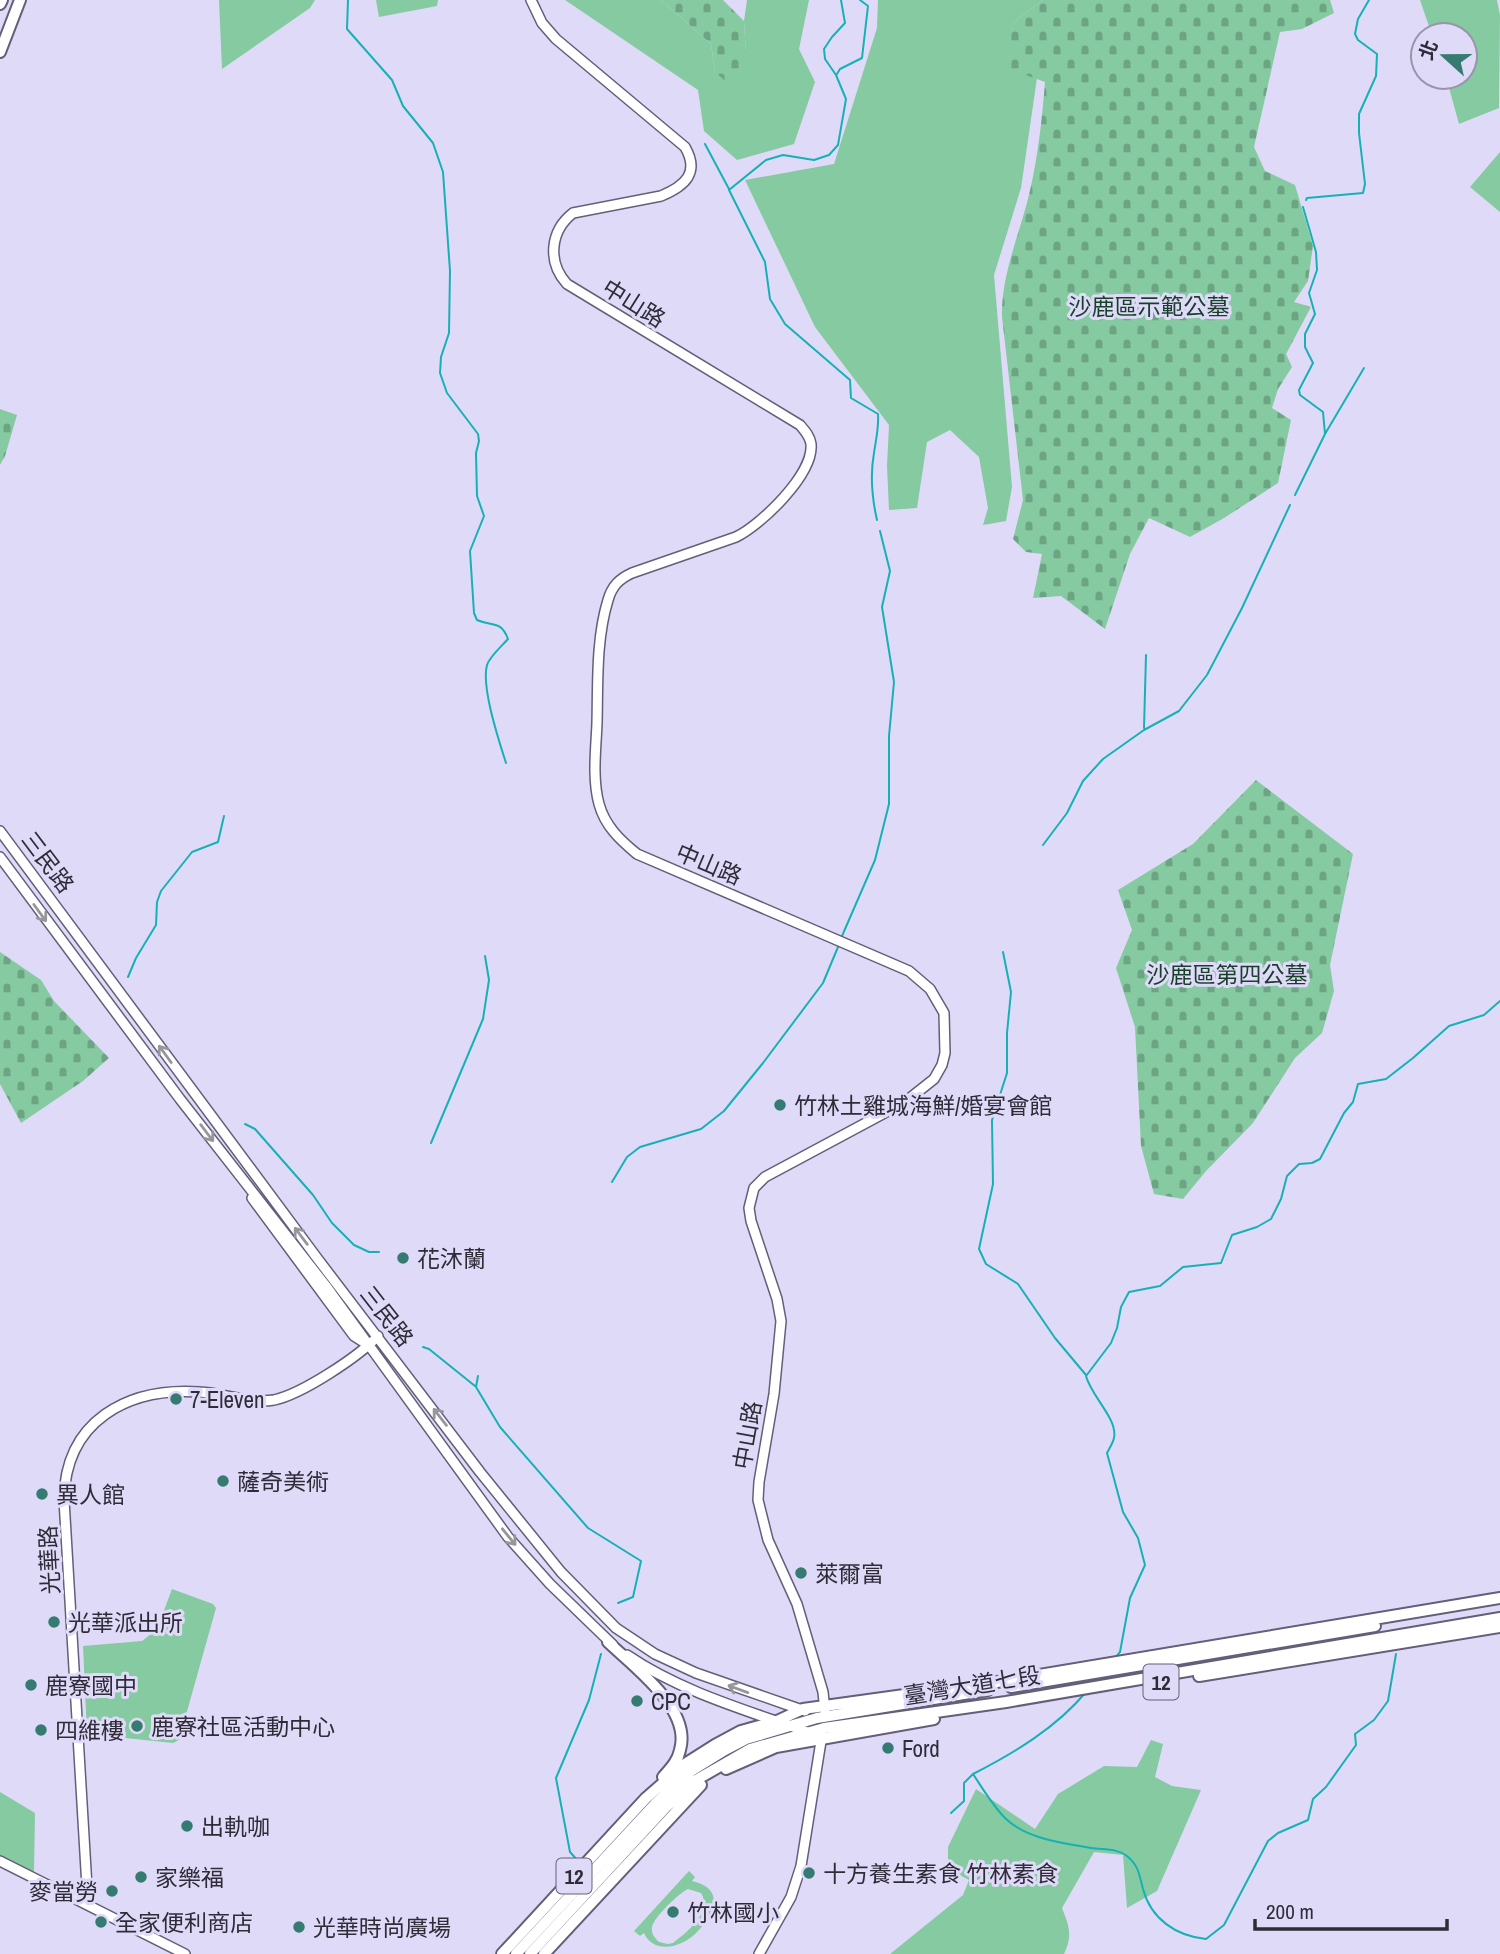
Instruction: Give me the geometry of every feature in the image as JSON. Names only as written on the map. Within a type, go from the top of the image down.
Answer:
[{"type":"main road","points":[[0,52],[20,0]]},
{"type":"main road","name":"臺灣大道七段","points":[[544,1954],[696,1789],[718,1773],[776,1747],[822,1721],[991,1683],[1500,1598]]},
{"type":"main road","name":"臺灣大道七段","points":[[516,1954],[677,1783],[726,1749],[747,1739],[792,1726],[1500,1605]]},
{"type":"main road","name":"臺灣大道七段","points":[[502,1954],[646,1798],[685,1765],[741,1731],[803,1709],[822,1721],[1006,1702],[1500,1618]]},
{"type":"main road","name":"臺灣大道七段","points":[[530,1954],[666,1807],[696,1780],[750,1749],[806,1732],[822,1721],[1500,1627]]},
{"type":"main road","points":[[608,1642],[658,1690],[671,1706],[680,1729],[681,1748],[677,1760],[646,1798]]},
{"type":"main road","name":"臺灣大道七段","points":[[991,1683],[1083,1670],[1095,1673]]},
{"type":"street","name":"中山路","points":[[531,0],[542,23],[556,39],[685,147],[692,162],[687,178],[672,191],[661,196],[573,213],[566,219],[558,228],[553,251],[554,265],[560,277],[637,328],[800,425],[808,434],[811,443],[807,463],[783,499],[751,530],[632,573],[616,582],[608,600],[599,656],[595,780],[607,824],[618,838],[637,854],[909,971],[930,989],[944,1013],[945,1053],[934,1079],[905,1102],[765,1177],[758,1182],[751,1195],[751,1221],[767,1263],[781,1321],[780,1351],[758,1482],[758,1500],[768,1540],[797,1605],[823,1692],[822,1721],[801,1866],[791,1897],[759,1954]]},
{"type":"street","name":"三民路","points":[[0,831],[480,1472],[561,1573],[616,1628],[655,1654],[737,1688],[803,1709]]},
{"type":"street","name":"三民路","points":[[0,857],[180,1099],[261,1200],[509,1537],[578,1612],[608,1642],[670,1678],[806,1732]]},
{"type":"street","points":[[180,1099],[191,1089]]},
{"type":"street","name":"光華路","points":[[88,1903],[64,1500],[67,1471],[83,1434],[107,1413],[139,1398],[187,1391],[219,1393],[251,1400],[272,1400],[290,1395],[308,1387],[378,1336]]},
{"type":"street","points":[[469,1482],[480,1472]]},
{"type":"street","points":[[578,1612],[588,1600]]},
{"type":"street","points":[[0,1861],[185,1954]]},
{"type":"green space","points":[[219,0],[315,0],[310,8],[222,69]]},
{"type":"green space","points":[[376,0],[438,0],[437,6],[379,17]]},
{"type":"green space","points":[[565,0],[661,0],[711,44],[715,72],[746,56],[744,21],[747,0],[809,0],[799,49],[815,82],[794,144],[737,160],[704,131],[698,90]]},
{"type":"green space","points":[[661,0],[723,0],[744,21],[746,56],[731,86],[715,72],[711,44]]},
{"type":"green space","points":[[878,0],[1043,0],[1014,22],[1002,66],[1037,78],[1021,188],[994,275],[1012,487],[1006,521],[983,525],[988,508],[979,457],[950,430],[927,442],[917,508],[889,510],[889,425],[815,327],[745,180],[834,164],[877,28]]},
{"type":"green space","name":"沙鹿區示範公墓","points":[[1043,0],[1330,0],[1334,13],[1302,29],[1280,32],[1254,147],[1265,171],[1295,185],[1313,246],[1308,281],[1294,302],[1311,307],[1286,354],[1292,367],[1278,389],[1272,408],[1291,420],[1278,483],[1190,537],[1149,518],[1130,554],[1105,629],[1061,596],[1033,598],[1042,554],[1026,552],[1013,539],[1023,500],[1002,301],[1007,271],[1032,181],[1045,82],[1001,66],[1014,22]]},
{"type":"green space","points":[[1420,0],[1497,0],[1500,15],[1499,108],[1459,124],[1450,91],[1479,91],[1479,21],[1427,21]]},
{"type":"green space","points":[[1500,152],[1500,212],[1470,187]]},
{"type":"green space","points":[[0,409],[17,415],[0,465]]},
{"type":"green space","name":"沙鹿區第四公墓","points":[[1256,780],[1353,854],[1330,965],[1334,991],[1322,1033],[1295,1058],[1253,1123],[1183,1199],[1154,1194],[1141,1146],[1135,1027],[1116,968],[1132,930],[1118,890],[1193,844]]},
{"type":"green space","points":[[0,952],[41,980],[54,1001],[109,1058],[83,1081],[21,1123],[0,1084]]},
{"type":"green space","points":[[172,1589],[213,1604],[216,1608],[179,1740],[173,1743],[87,1734],[83,1646],[142,1641],[157,1629]]},
{"type":"green space","points":[[1151,1740],[1163,1744],[1155,1777],[1172,1786],[1201,1790],[1157,1891],[1127,1908],[1123,1855],[1094,1852],[1062,1908],[1069,1931],[1064,1954],[890,1954],[963,1895],[969,1880],[948,1869],[948,1847],[976,1789],[1035,1829],[1058,1794],[1104,1766],[1137,1767]]},
{"type":"green space","points":[[0,1792],[35,1813],[34,1872],[0,1856]]},
{"type":"green space","points":[[689,1871],[695,1877],[692,1881],[710,1890],[713,1896],[714,1902],[709,1917],[698,1931],[684,1942],[668,1947],[661,1946],[648,1940],[644,1933],[640,1936],[634,1931]],"holes":[[[688,1889],[701,1893],[704,1907],[697,1921],[673,1943],[659,1942],[653,1935],[652,1927],[662,1912]]]},
{"type":"waterway","points":[[348,0],[347,29],[392,80],[403,106],[433,143],[443,172],[450,271],[449,333],[441,357],[440,373],[447,393],[478,434],[477,496],[484,516],[470,551],[474,613],[477,620],[499,626],[508,639],[493,655],[487,665],[486,675],[492,714],[506,763]]},
{"type":"waterway","points":[[841,0],[845,23],[824,49],[825,59],[836,75],[846,99],[838,145],[829,155],[814,160],[783,155],[766,160],[729,190],[765,262],[770,299],[785,324],[850,380],[851,398],[878,414],[872,478],[877,520]]},
{"type":"waterway","points":[[837,74],[840,69],[862,58],[868,6],[860,0]]},
{"type":"waterway","points":[[1306,200],[1363,193],[1365,184],[1359,114],[1376,76],[1377,54],[1358,40],[1355,34],[1358,19],[1369,0]]},
{"type":"waterway","points":[[705,144],[729,189]]},
{"type":"waterway","points":[[1303,207],[1316,252],[1317,270],[1309,293],[1315,314],[1305,334],[1305,347],[1313,363],[1299,390],[1300,395],[1323,412],[1325,434]]},
{"type":"waterway","points":[[1295,495],[1325,434],[1364,368]]},
{"type":"waterway","points":[[1043,845],[1067,813],[1083,781],[1103,759],[1144,730],[1179,711],[1207,675],[1290,505]]},
{"type":"waterway","points":[[842,936],[875,860],[889,804],[889,736],[894,682],[882,607],[890,571],[880,531]]},
{"type":"waterway","points":[[1144,728],[1146,655]]},
{"type":"waterway","points":[[128,977],[156,925],[157,902],[161,891],[192,852],[218,842],[224,816]]},
{"type":"waterway","points":[[612,1182],[627,1157],[640,1147],[701,1129],[724,1111],[823,983],[838,947]]},
{"type":"waterway","points":[[1003,952],[1011,992],[1007,1073],[992,1120],[993,1184],[979,1249],[986,1264],[1018,1284],[1055,1338],[1086,1375]]},
{"type":"waterway","points":[[431,1143],[483,1019],[489,980],[485,956]]},
{"type":"waterway","points":[[1115,1658],[1120,1652],[1130,1598],[1145,1565],[1138,1538],[1123,1512],[1107,1453],[1114,1438],[1112,1423],[1086,1376],[1111,1343],[1121,1307],[1129,1292],[1160,1286],[1183,1267],[1221,1263],[1232,1235],[1271,1219],[1281,1199],[1287,1176],[1299,1164],[1320,1159],[1344,1113],[1353,1102],[1358,1084],[1386,1079],[1449,1026],[1484,1015],[1500,1001]]},
{"type":"waterway","points":[[245,1124],[255,1129],[313,1195],[332,1223],[354,1245],[369,1252],[379,1252]]},
{"type":"waterway","points":[[423,1347],[475,1386]]},
{"type":"waterway","points":[[478,1376],[476,1387],[500,1427],[588,1528],[641,1561],[633,1597],[618,1603]]},
{"type":"waterway","points":[[578,1861],[570,1852],[556,1778],[589,1700],[601,1654]]},
{"type":"waterway","points":[[951,1813],[964,1801],[964,1783],[973,1774],[1001,1813],[1023,1831],[1057,1842],[1123,1853],[1136,1867],[1147,1900],[1159,1917],[1175,1930],[1206,1939],[1224,1925],[1268,1841],[1278,1833],[1308,1820],[1313,1799],[1326,1787],[1356,1745],[1355,1734],[1374,1720],[1388,1701],[1396,1654]]},
{"type":"waterway","points":[[973,1774],[1034,1739],[1086,1692]]},
{"type":"place","name":"竹林土雞城海鮮/婚宴會館","points":[[780,1105]]},
{"type":"place","name":"花沐蘭","points":[[403,1258]]},
{"type":"place","name":"7-Eleven","points":[[176,1399]]},
{"type":"place","name":"薩奇美術","points":[[223,1481]]},
{"type":"place","name":"異人館","points":[[42,1494]]},
{"type":"place","name":"萊爾富","points":[[801,1573]]},
{"type":"place","name":"光華派出所","points":[[54,1622]]},
{"type":"place","name":"鹿寮國中","points":[[31,1685]]},
{"type":"place","name":"CPC","points":[[637,1701]]},
{"type":"place","name":"鹿寮社區活動中心","points":[[137,1726]]},
{"type":"place","name":"四維樓","points":[[41,1730]]},
{"type":"place","name":"Ford","points":[[888,1748]]},
{"type":"place","name":"出軌咖","points":[[187,1826]]},
{"type":"place","name":"十方養生素食 竹林素食","points":[[809,1873]]},
{"type":"place","name":"家樂福","points":[[141,1877]]},
{"type":"place","name":"麥當勞","points":[[112,1891]]},
{"type":"place","name":"竹林國小","points":[[673,1912]]},
{"type":"place","name":"全家便利商店","points":[[101,1922]]},
{"type":"place","name":"光華時尚廣場","points":[[299,1927]]}]
